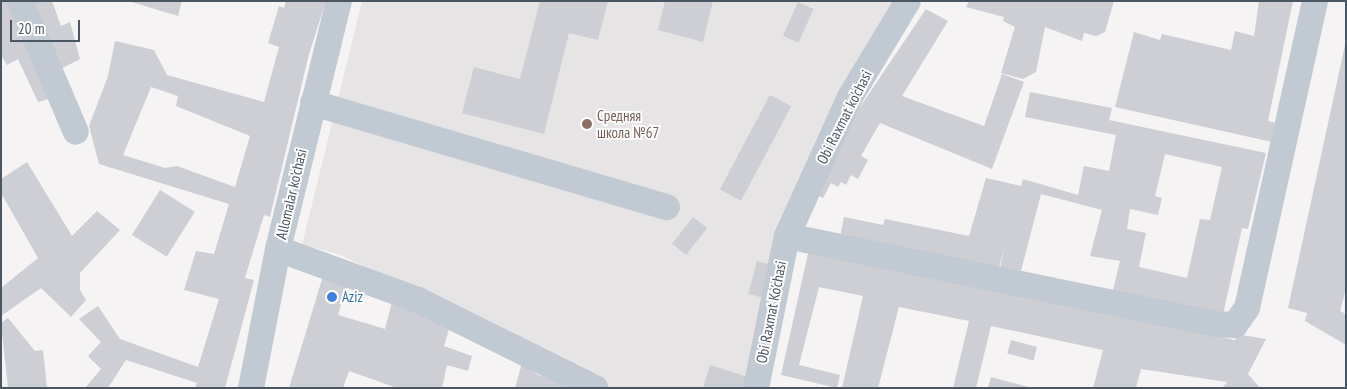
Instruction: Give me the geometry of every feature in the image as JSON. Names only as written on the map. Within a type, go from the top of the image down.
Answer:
[{"type":"street","points":[[20,1],[76,132]]},
{"type":"street","name":"Allomalar ko'chasi","points":[[251,388],[278,249],[339,1]]},
{"type":"street","name":"Obi Raxmat ko'chasi","points":[[787,236],[850,97],[908,1]]},
{"type":"street","points":[[787,236],[1215,324],[1235,325],[1247,308],[1315,1]]},
{"type":"street","points":[[313,102],[667,207]]},
{"type":"street","name":"Obi Raxmat Ko'chasi","points":[[764,386],[787,236]]},
{"type":"street","points":[[278,249],[418,300],[595,388]]},
{"type":"shaded area","name":"Средняя школа №67","points":[[362,1],[899,1],[781,257],[749,388],[603,388],[339,254],[302,245]]},
{"type":"building","points":[[1,1],[14,1],[56,97],[38,102],[18,59],[7,65],[1,55]]},
{"type":"building","points":[[26,1],[52,1],[61,26],[70,22],[80,59],[55,72]]},
{"type":"building","points":[[128,1],[182,1],[178,16]]},
{"type":"building","points":[[286,1],[326,1],[309,54],[270,217],[264,215],[245,278],[254,280],[225,388],[195,388],[197,383],[126,360],[108,388],[85,388],[101,369],[88,356],[101,342],[79,319],[98,306],[120,339],[198,367],[219,299],[184,290],[196,251],[214,254],[229,204],[99,164],[89,126],[108,76],[115,41],[154,50],[167,75],[264,102],[279,47],[268,43],[279,6],[284,8]],"holes":[[[151,87],[178,96],[176,106],[250,136],[235,187],[177,166],[165,168],[123,155]]]},
{"type":"building","points":[[540,1],[608,1],[598,40],[569,33],[544,134],[462,113],[474,67],[520,79]]},
{"type":"building","points":[[665,1],[713,1],[703,42],[658,30]]},
{"type":"building","points":[[969,1],[1114,1],[1105,32],[1096,36],[1084,33],[1082,41],[1045,27],[1036,72],[1023,79],[1001,73],[1015,27],[1003,21],[1004,17],[966,7]]},
{"type":"building","points":[[1259,1],[1293,1],[1268,121],[1276,123],[1272,142],[1115,107],[1134,32],[1160,40],[1162,34],[1231,50],[1235,31],[1254,36]]},
{"type":"building","points":[[798,2],[814,9],[798,43],[783,36]]},
{"type":"building","points":[[926,9],[948,21],[902,96],[984,126],[1002,74],[1024,82],[992,169],[880,123],[861,156],[868,160],[858,179],[851,175],[846,185],[841,182],[838,187],[831,183],[823,198],[814,193],[854,116]]},
{"type":"building","points":[[1345,45],[1346,289],[1340,311],[1346,314],[1346,345],[1305,321],[1307,313],[1288,308]]},
{"type":"building","points":[[1030,92],[1112,108],[1109,120],[1266,153],[1248,229],[1242,228],[1222,319],[1112,294],[1120,261],[1090,256],[1102,210],[1041,194],[1021,271],[1000,268],[1005,246],[998,271],[840,237],[844,217],[883,225],[885,219],[969,236],[986,178],[1021,186],[1023,179],[1078,195],[1084,166],[1109,171],[1116,135],[1025,117]],"holes":[[[1165,154],[1222,167],[1210,220],[1200,219],[1187,278],[1139,267],[1146,233],[1127,229],[1130,209],[1158,215],[1162,198],[1155,196]]]},
{"type":"building","points":[[770,95],[791,106],[741,201],[720,189]]},
{"type":"building","points":[[27,162],[72,236],[97,211],[120,230],[80,273],[80,290],[86,300],[71,317],[41,288],[1,316],[1,288],[38,258],[1,193],[1,179]]},
{"type":"building","points":[[160,190],[195,212],[167,257],[132,235]]},
{"type":"building","points":[[693,217],[707,228],[686,255],[672,244]]},
{"type":"building","points":[[809,249],[1235,340],[1236,334],[1266,339],[1248,374],[1260,388],[1222,388],[1227,382],[1141,369],[1136,388],[1093,388],[1103,350],[991,326],[976,388],[953,388],[969,321],[899,307],[878,388],[842,388],[863,296],[819,287],[799,365],[840,375],[837,388],[781,375]]},
{"type":"building","points":[[757,261],[772,265],[764,298],[748,294]]},
{"type":"building","points":[[323,276],[347,283],[338,315],[385,329],[392,302],[451,323],[444,346],[472,356],[468,371],[447,365],[442,388],[397,388],[349,371],[343,388],[289,388]]},
{"type":"building","points":[[8,318],[35,351],[43,350],[47,388],[8,388],[1,323]]},
{"type":"building","points":[[1011,340],[1037,347],[1033,361],[1007,354]]},
{"type":"building","points":[[522,363],[538,375],[574,388],[515,388]]},
{"type":"building","points":[[710,365],[748,377],[744,388],[703,388]]},
{"type":"building","points":[[991,377],[1028,387],[1028,388],[988,388]]},
{"type":"place","name":"Средняя школа №67","points":[[587,124]]},
{"type":"place","name":"Aziz","points":[[332,297]]}]
